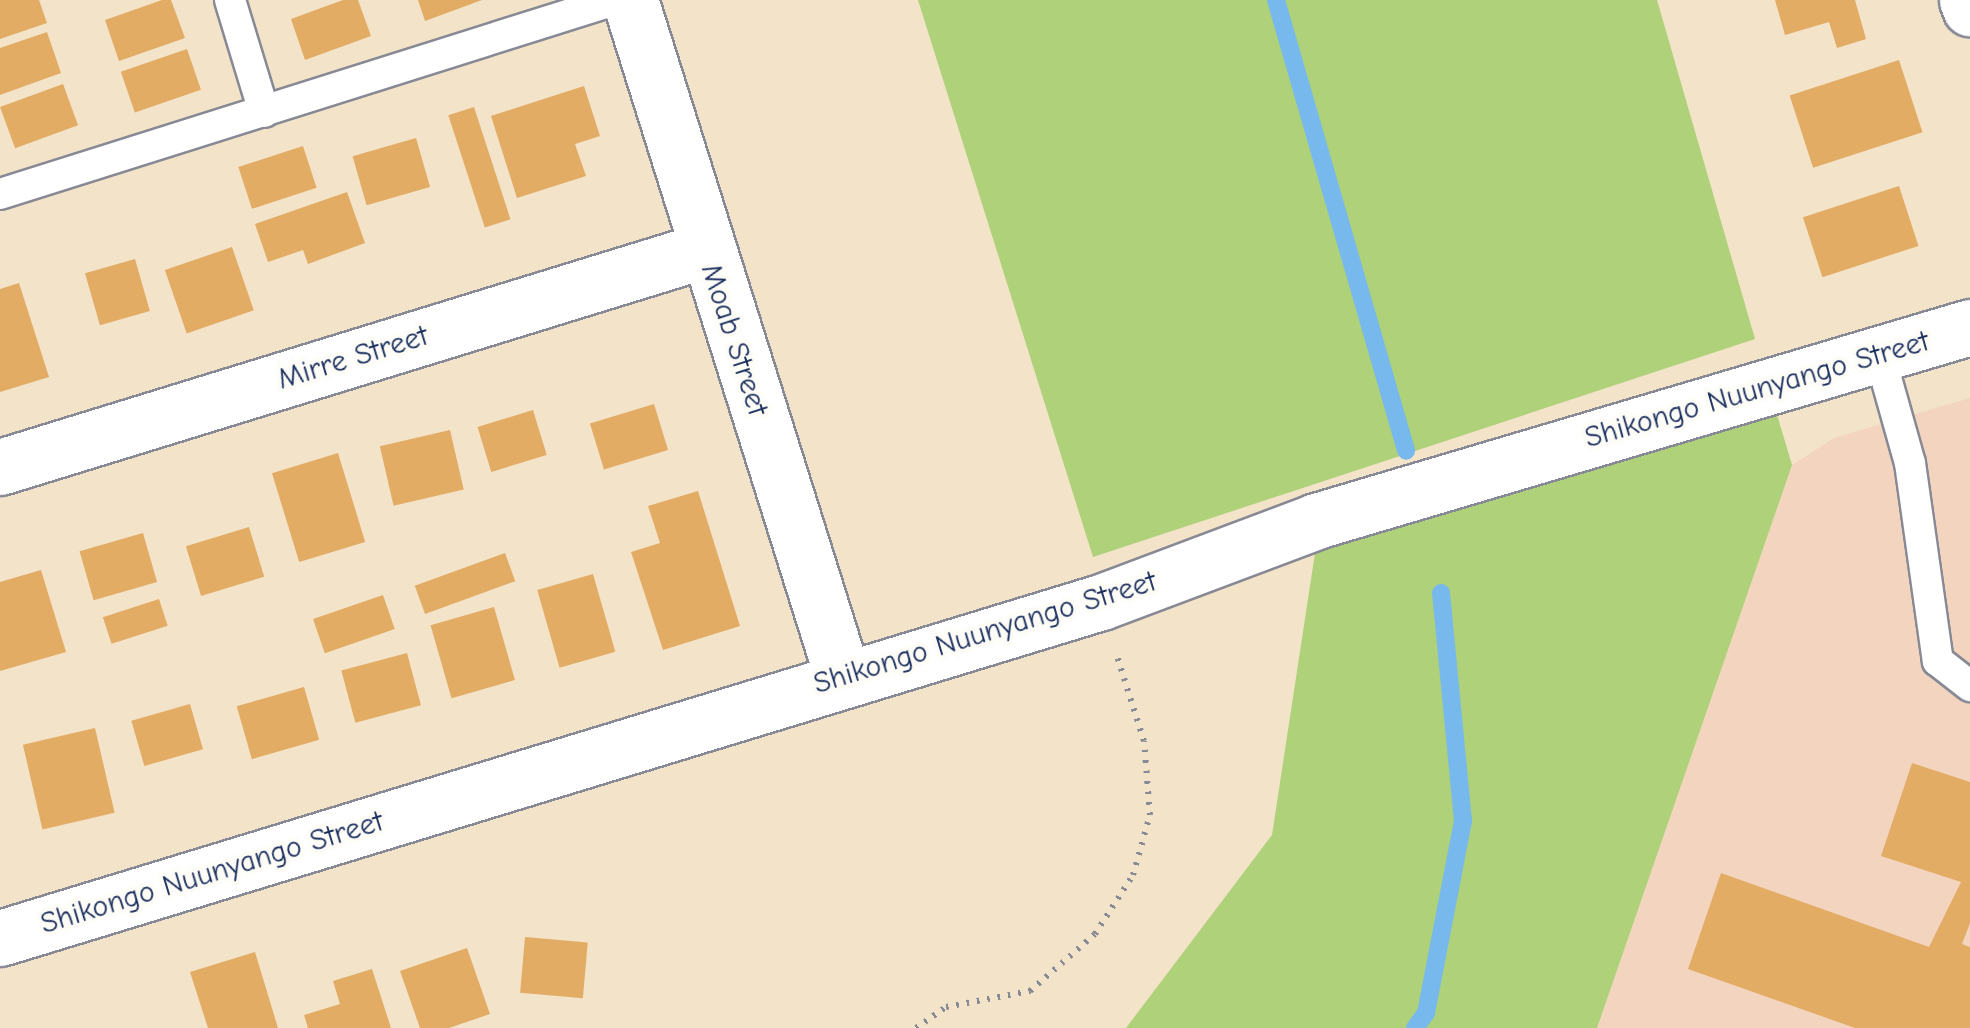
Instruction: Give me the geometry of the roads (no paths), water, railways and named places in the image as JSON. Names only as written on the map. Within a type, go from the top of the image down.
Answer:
[{"type":"street","name":"Moab Street","points":[[630,0],[705,250],[843,678]]},
{"type":"street","points":[[1967,0],[1970,8]]},
{"type":"street","name":"Mirre Street","points":[[0,467],[705,250]]},
{"type":"street","name":"Shikongo Nuunyango Street","points":[[0,938],[1100,602],[1316,521],[1970,327]]},
{"type":"lane","points":[[230,0],[264,112]]},
{"type":"lane","points":[[0,194],[615,0]]},
{"type":"lane","points":[[1879,353],[1910,463],[1938,661],[1970,686]]},
{"type":"waterway","points":[[1276,0],[1406,451]]},
{"type":"waterway","points":[[1415,1028],[1426,1013],[1463,821],[1441,593]]}]
